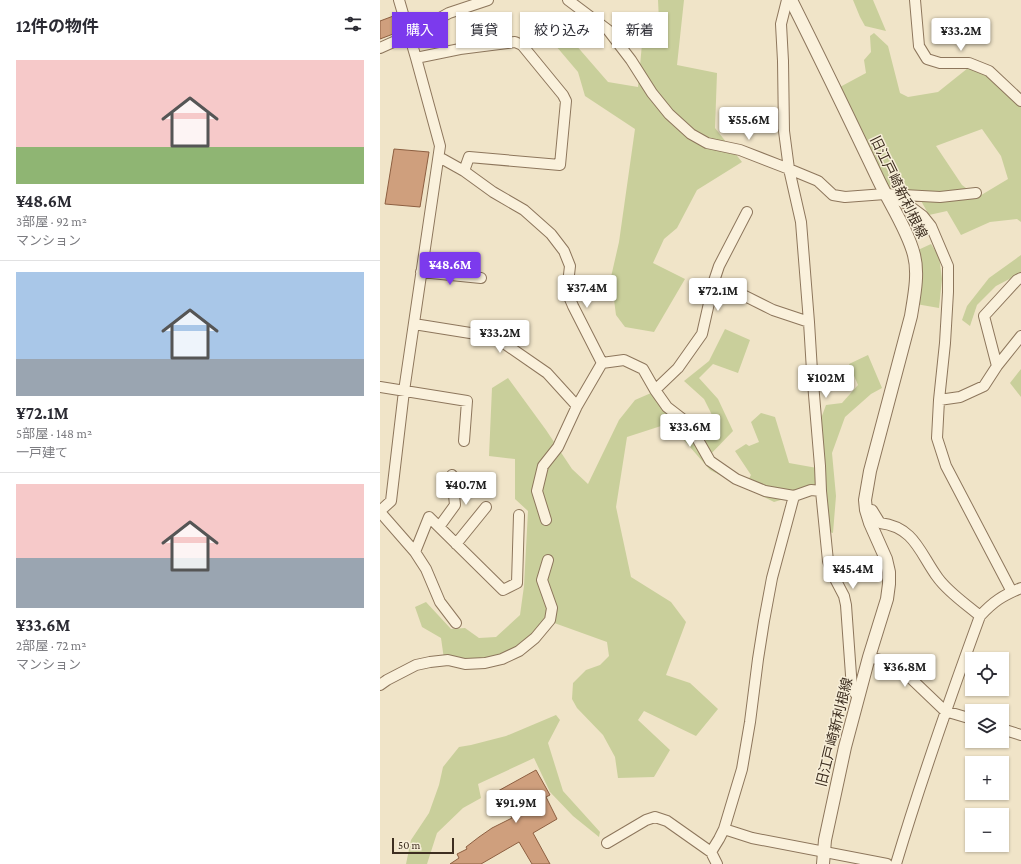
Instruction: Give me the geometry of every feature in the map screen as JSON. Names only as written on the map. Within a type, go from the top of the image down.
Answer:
[{"type":"street","points":[[399,0],[402,12]]},
{"type":"street","points":[[448,14],[488,0]]},
{"type":"street","points":[[568,0],[608,30],[631,60],[652,93],[669,114],[691,134],[707,143],[740,150],[789,169],[818,181],[833,195],[845,197],[886,194],[940,197],[976,193]]},
{"type":"street","points":[[787,0],[781,24],[784,130],[789,169],[801,222],[821,491],[828,561],[832,573],[844,596],[846,605],[852,689],[858,697]]},
{"type":"street","name":"旧江戸崎新利根線","points":[[791,0],[911,245],[915,257],[916,280],[911,316],[870,471],[865,500],[870,523],[886,559],[889,572],[887,598],[869,657],[845,747],[825,840],[823,864]]},
{"type":"street","points":[[915,0],[919,46],[927,58],[940,63],[969,63],[989,71],[1021,101]]},
{"type":"street","points":[[416,58],[460,49],[515,42],[522,45],[563,94],[566,101],[560,165],[468,157],[464,171]]},
{"type":"street","points":[[380,48],[392,43]]},
{"type":"street","points":[[413,48],[440,146],[404,391],[391,501],[380,512],[414,552],[426,569],[440,602],[456,623]]},
{"type":"street","points":[[439,157],[464,171],[492,192],[524,210],[551,234],[564,251],[570,266],[567,292],[602,363]]},
{"type":"street","points":[[886,194],[907,204],[923,216],[931,226],[948,266],[948,292],[937,438],[946,466],[1016,590],[990,605],[980,616],[945,711],[896,864]]},
{"type":"street","points":[[656,390],[678,368],[702,334],[714,281],[719,266],[747,212]]},
{"type":"street","points":[[421,272],[481,278]]},
{"type":"street","points":[[997,366],[984,316],[1017,280],[1021,278]]},
{"type":"street","points":[[729,288],[773,310],[809,322]]},
{"type":"street","points":[[414,324],[495,337],[547,373],[577,406]]},
{"type":"street","points":[[939,400],[960,397],[984,386],[997,366],[1021,336]]},
{"type":"street","points":[[602,363],[624,360],[643,369],[667,407],[688,424],[710,461],[736,479],[765,491],[794,496],[811,490],[821,491]]},
{"type":"street","points":[[546,520],[538,491],[543,466],[558,447],[577,406],[602,363]]},
{"type":"street","points":[[380,387],[466,401],[464,441]]},
{"type":"street","points":[[439,527],[455,505],[452,475]]},
{"type":"street","points":[[711,852],[720,839],[724,829],[742,769],[758,659],[772,578],[794,496]]},
{"type":"street","points":[[456,544],[486,507]]},
{"type":"street","points":[[866,510],[872,510],[880,523],[889,524],[908,534],[918,546],[938,579],[951,593],[980,616]]},
{"type":"street","points":[[414,552],[429,517],[503,590],[517,583],[518,515]]},
{"type":"street","points":[[380,685],[416,665],[448,660],[465,664],[485,663],[502,659],[519,651],[535,638],[550,620],[552,608],[551,601],[542,580],[548,560]]},
{"type":"street","points":[[869,657],[892,663],[900,668],[945,711],[965,717]]},
{"type":"street","points":[[1009,731],[1021,734]]},
{"type":"street","points":[[607,842],[646,820],[655,818],[667,821],[711,852],[717,864]]},
{"type":"street","points":[[724,829],[752,838],[887,864]]},
{"type":"green space","points":[[658,0],[684,0],[677,65],[717,73],[715,128],[742,162],[697,190],[677,228],[664,239],[653,263],[685,279],[654,332],[625,327],[616,315],[611,277],[619,242],[635,129],[585,96],[578,72],[558,48],[578,48],[608,82],[638,87],[642,48],[668,48],[668,12],[659,12]]},
{"type":"green space","points":[[853,0],[873,0],[886,31],[865,26]]},
{"type":"green space","points":[[874,33],[888,46],[900,93],[908,97],[938,92],[968,68],[985,75],[1013,98],[1021,107],[1021,222],[1017,219],[990,222],[961,235],[947,211],[929,215],[916,192],[885,187],[840,87],[866,73],[864,60],[871,52],[870,36]],"holes":[[[982,129],[1001,156],[1008,179],[978,197],[962,185],[936,146]]]},
{"type":"green space","points":[[931,244],[939,256],[942,279],[939,308],[916,304],[918,250]]},
{"type":"green space","points":[[1021,255],[1021,273],[996,286],[977,305],[970,326],[962,320],[967,306],[989,278]]},
{"type":"green space","points":[[725,329],[750,340],[738,373],[713,364],[699,378],[718,399],[733,431],[706,459],[746,484],[751,475],[735,451],[746,444],[749,446],[759,442],[751,422],[761,413],[775,417],[789,463],[817,468],[816,432],[826,405],[842,403],[858,385],[849,364],[868,355],[882,388],[871,394],[845,417],[832,453],[836,496],[833,533],[822,530],[821,491],[811,491],[774,502],[710,470],[676,431],[661,426],[627,437],[616,507],[631,577],[671,602],[686,622],[666,675],[690,683],[718,709],[696,736],[644,711],[638,720],[670,750],[654,777],[618,778],[615,757],[603,735],[577,708],[572,699],[573,683],[586,670],[600,665],[609,656],[607,642],[546,620],[545,629],[498,663],[444,659],[441,638],[422,627],[415,607],[426,602],[451,629],[465,628],[479,638],[496,637],[520,615],[524,586],[528,511],[515,499],[515,459],[489,456],[492,388],[508,378],[572,469],[588,484],[619,420],[635,400],[651,393],[662,408],[690,426],[700,448],[717,425],[704,399],[684,381],[709,361]]},
{"type":"green space","points":[[1021,369],[1021,397],[1010,383]]},
{"type":"green space","points":[[556,715],[560,720],[548,743],[563,791],[600,832],[599,837],[573,816],[550,792],[534,758],[478,784],[481,798],[463,808],[437,833],[427,864],[406,864],[411,840],[429,813],[439,785],[443,767],[459,747],[506,736]]},
{"type":"building","points":[[392,16],[392,34],[380,39],[380,21]]},
{"type":"building","points":[[394,149],[429,152],[420,207],[385,204]]},
{"type":"building","points":[[536,770],[550,795],[546,797],[557,819],[533,833],[550,864],[532,864],[519,842],[481,864],[450,864],[459,858],[457,854],[467,849],[466,847],[479,837],[492,828],[512,818],[498,791]]}]
